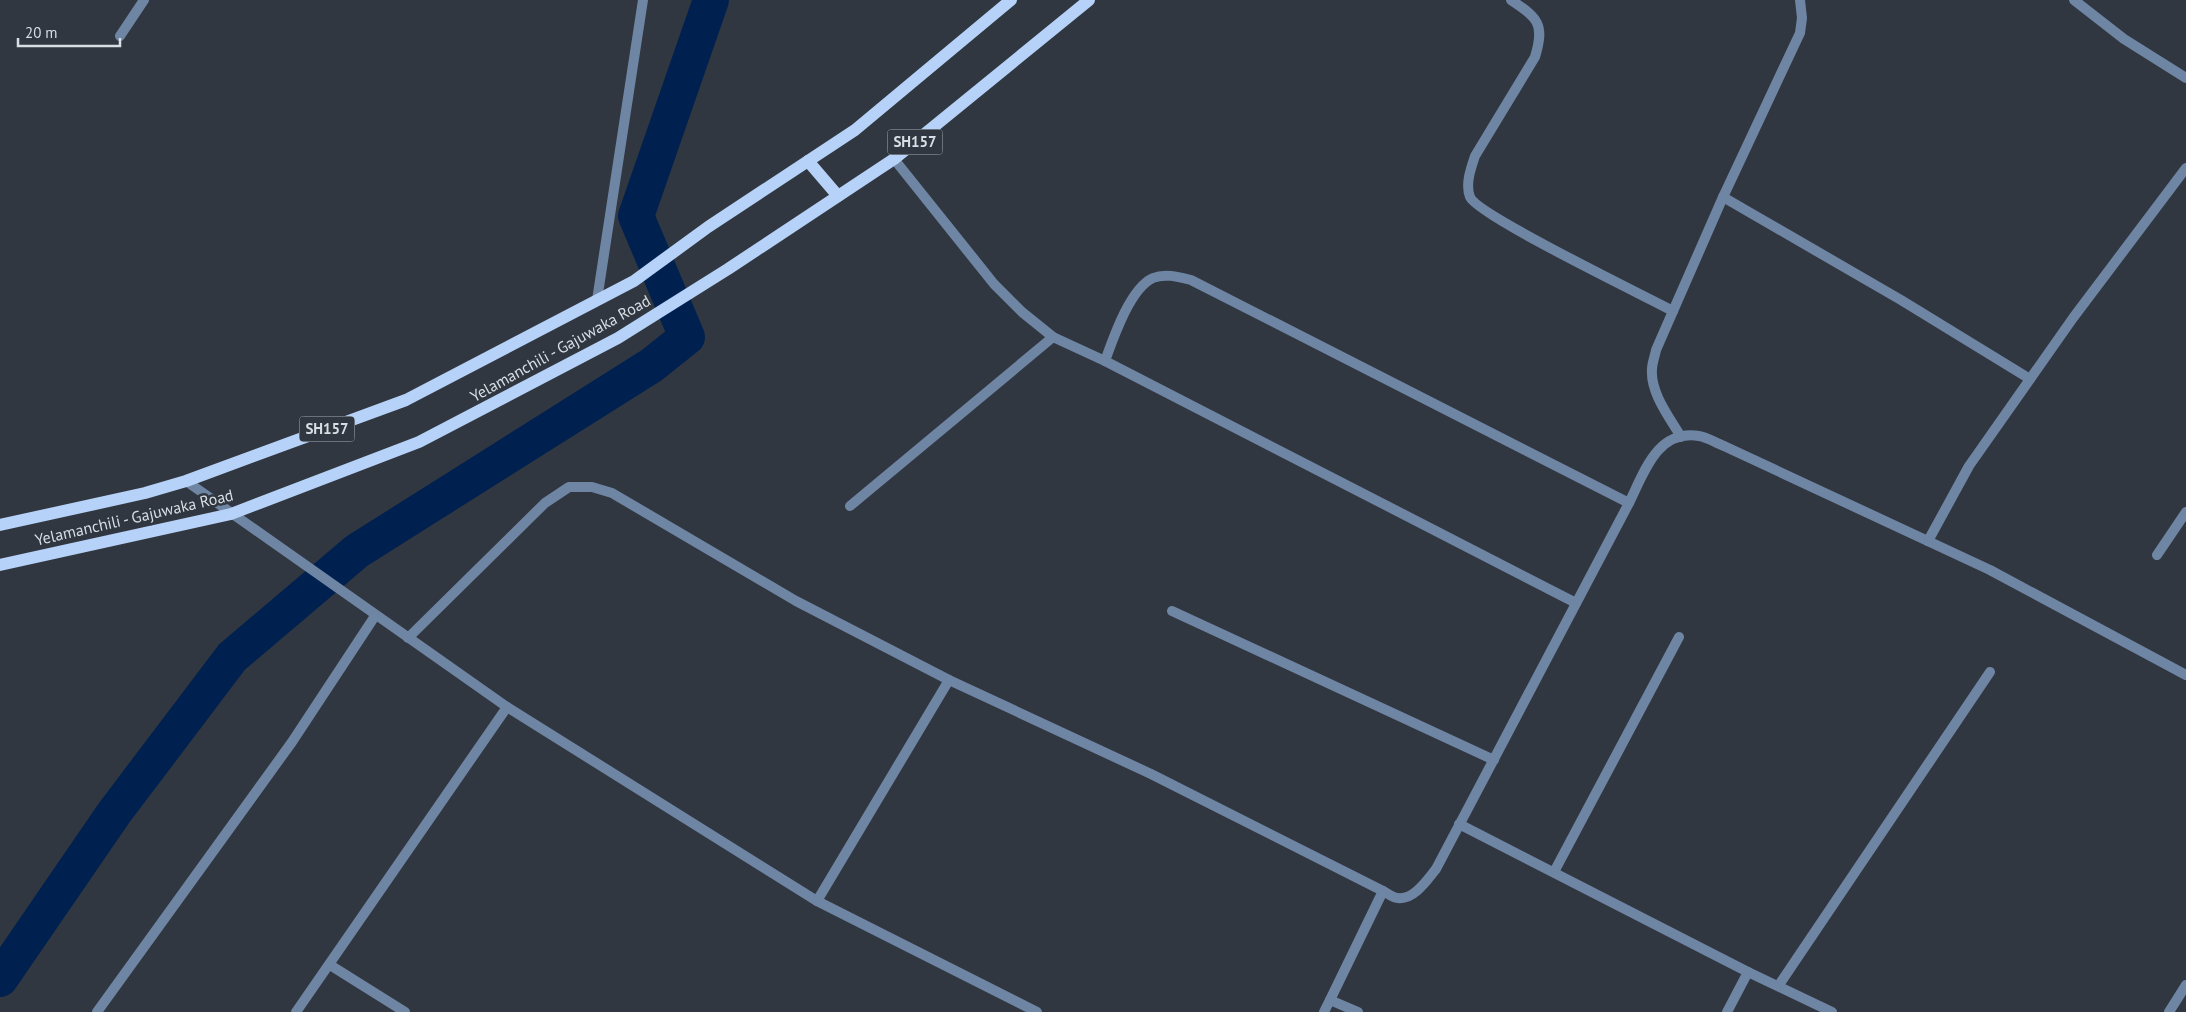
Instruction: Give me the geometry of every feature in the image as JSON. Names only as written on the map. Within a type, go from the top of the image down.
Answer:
[{"type":"main road","name":"Yelamanchili - Gajuwaka Road","points":[[0,525],[145,493],[186,481],[406,400],[634,281],[708,228],[855,130],[1011,0]]},
{"type":"main road","name":"Yelamanchili - Gajuwaka Road","points":[[0,565],[231,514],[419,442],[618,338],[728,269],[894,160],[1089,0]]},
{"type":"main road","points":[[808,161],[838,196]]},
{"type":"street","points":[[120,36],[144,0]]},
{"type":"street","points":[[597,300],[643,0]]},
{"type":"street","points":[[1511,0],[1532,14],[1539,26],[1540,42],[1535,57],[1475,156],[1468,186],[1470,198],[1478,207],[1513,228],[1673,311]]},
{"type":"street","points":[[1681,437],[1662,405],[1655,388],[1652,371],[1656,350],[1723,197],[1800,34],[1802,18],[1800,0]]},
{"type":"street","points":[[2074,0],[2124,40],[2186,78]]},
{"type":"street","points":[[894,160],[994,284],[1022,312],[1053,337],[1105,361],[1576,604]]},
{"type":"street","points":[[1928,541],[1969,466],[2073,318],[2186,168]]},
{"type":"street","points":[[1723,197],[1901,300],[2030,379]]},
{"type":"street","points":[[1105,361],[1121,319],[1136,294],[1152,278],[1171,275],[1191,280],[1629,503]]},
{"type":"street","points":[[850,506],[1053,337]]},
{"type":"street","points":[[408,638],[544,503],[569,487],[592,487],[612,493],[796,601],[949,680],[1151,774],[1398,898],[1410,896],[1421,888],[1436,869],[1651,460],[1666,441],[1681,437],[1699,436],[1724,446],[1990,570],[2186,675]]},
{"type":"street","points":[[186,481],[375,616],[507,707],[817,901],[1037,1012]]},
{"type":"street","points":[[2156,555],[2186,512]]},
{"type":"street","points":[[1172,611],[1494,760]]},
{"type":"street","points":[[97,1012],[292,742],[375,616]]},
{"type":"street","points":[[1554,872],[1678,637]]},
{"type":"street","points":[[1779,985],[1990,672]]},
{"type":"street","points":[[817,901],[949,680]]},
{"type":"street","points":[[296,1012],[330,966],[507,707]]},
{"type":"street","points":[[1460,824],[1748,972],[1779,985],[1832,1012]]},
{"type":"street","points":[[1324,1012],[1382,891]]},
{"type":"street","points":[[330,966],[405,1012]]},
{"type":"street","points":[[1726,1012],[1748,972]]},
{"type":"street","points":[[2169,1012],[2186,986]]},
{"type":"street","points":[[1330,1000],[1358,1012]]},
{"type":"waterway","points":[[0,979],[114,813],[232,657],[357,551],[652,365],[687,337],[636,216],[711,0]]}]
